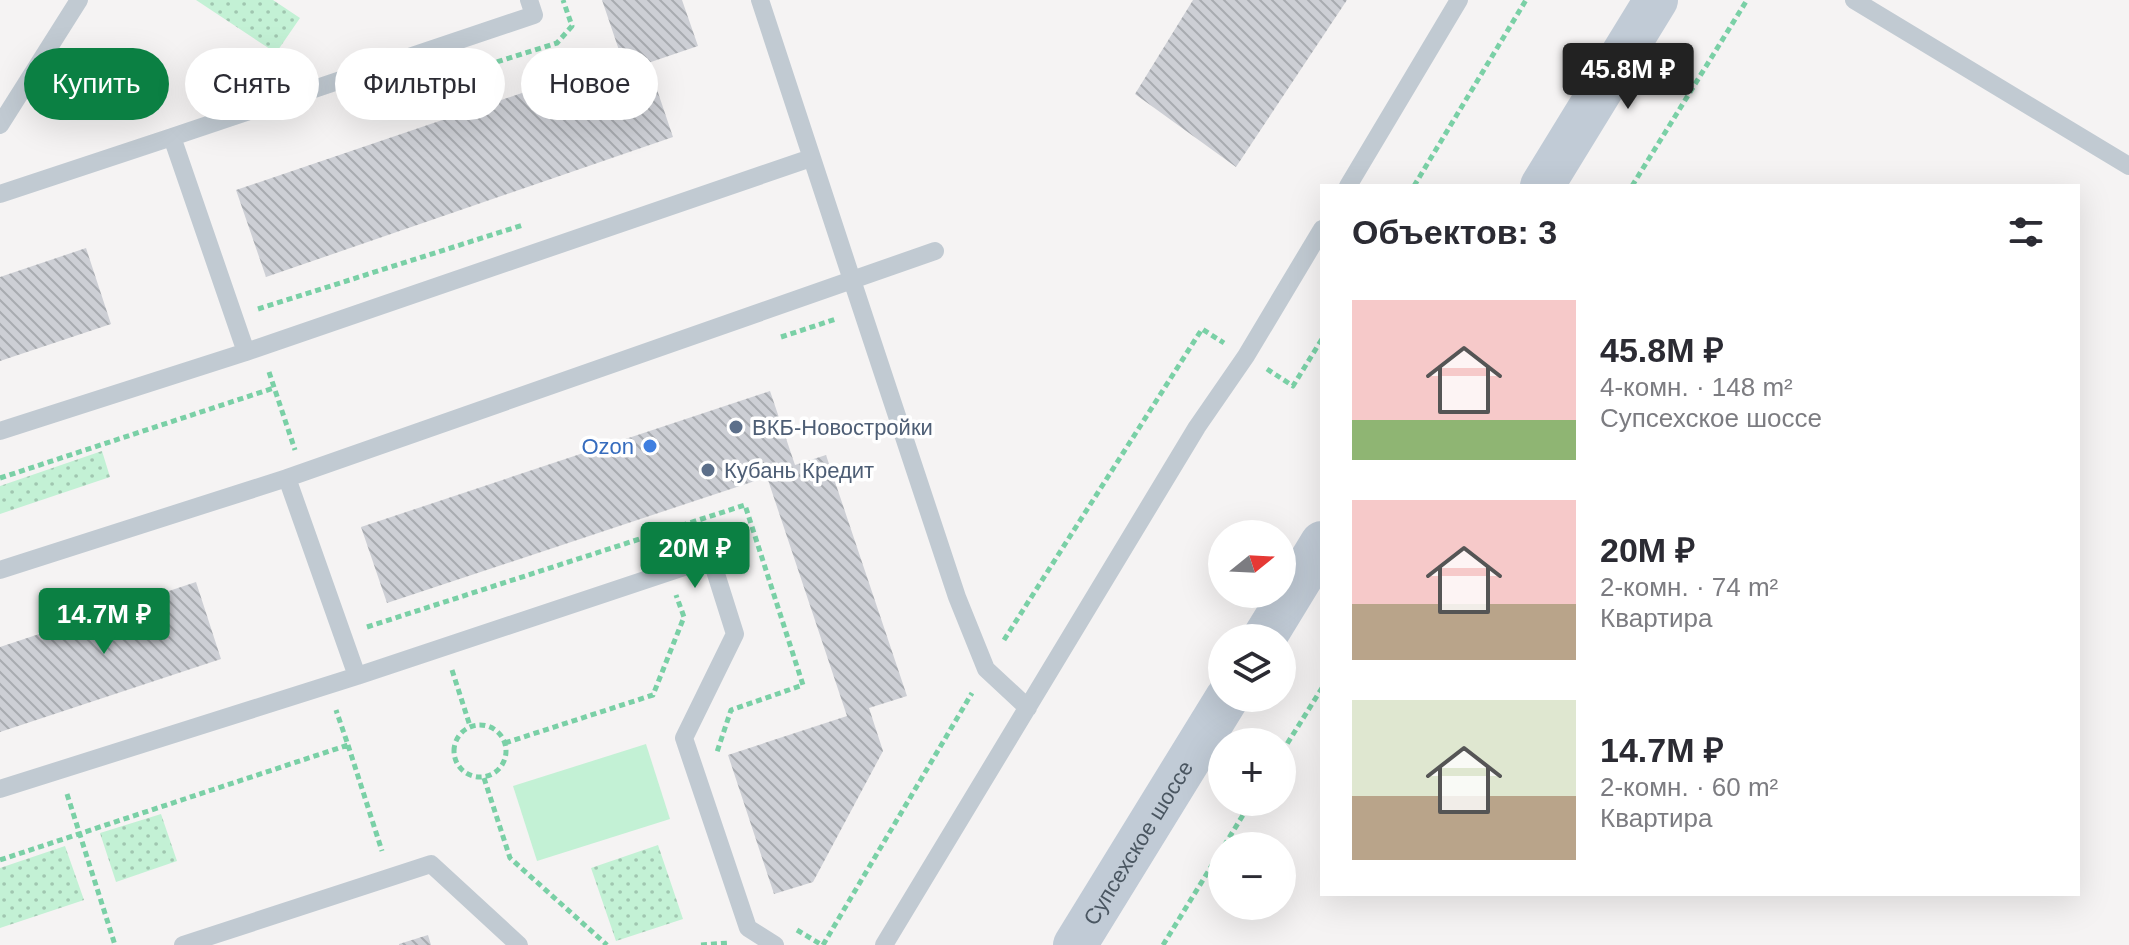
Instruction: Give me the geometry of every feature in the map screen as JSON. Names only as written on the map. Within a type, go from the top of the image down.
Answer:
[{"type":"main road","points":[[1543,184],[1656,0]]},
{"type":"main road","points":[[1273,624],[1320,546]]},
{"type":"main road","name":"Супсехское шоссе","points":[[1075,945],[1218,712]]},
{"type":"lane","points":[[0,125],[79,0]]},
{"type":"lane","points":[[0,194],[534,15],[529,0]]},
{"type":"lane","points":[[760,0],[957,597],[986,669],[1028,708]]},
{"type":"lane","points":[[1349,184],[1459,0]]},
{"type":"lane","points":[[1854,0],[2129,166]]},
{"type":"lane","points":[[172,137],[246,352]]},
{"type":"lane","points":[[0,431],[246,352],[811,158]]},
{"type":"lane","points":[[884,945],[1197,427],[1246,356],[1320,232]]},
{"type":"lane","points":[[0,570],[287,478],[935,251]]},
{"type":"lane","points":[[287,478],[357,676]]},
{"type":"lane","points":[[0,789],[357,676],[711,558],[735,634],[684,738],[748,928],[775,945]]},
{"type":"lane","points":[[183,945],[431,864],[519,945]]},
{"type":"path","points":[[505,59],[557,43],[572,26],[563,0]]},
{"type":"path","points":[[1415,184],[1526,0]]},
{"type":"path","points":[[1633,184],[1747,0]]},
{"type":"path","points":[[249,312],[531,222]]},
{"type":"path","points":[[769,341],[843,317]]},
{"type":"path","points":[[787,925],[822,945],[986,669],[1202,329],[1293,386],[1320,342]]},
{"type":"path","points":[[0,478],[274,388]]},
{"type":"path","points":[[355,631],[745,505],[803,685],[731,710],[714,760]]},
{"type":"path","points":[[505,743],[653,695],[684,617],[669,572]]},
{"type":"path","points":[[445,646],[470,726]]},
{"type":"path","points":[[965,679],[971,695]]},
{"type":"path","points":[[327,685],[391,877]]},
{"type":"path","points":[[1296,730],[1320,691]]},
{"type":"path","points":[[483,724],[495,729],[505,743],[504,763],[496,773],[484,778],[472,776],[461,769],[455,758],[457,739],[470,726],[483,724]]},
{"type":"path","points":[[0,860],[348,745]]},
{"type":"path","points":[[59,770],[115,945]]},
{"type":"path","points":[[484,778],[510,858],[607,945]]},
{"type":"path","points":[[1163,945],[1208,872]]},
{"type":"path","points":[[701,945],[738,943]]},
{"type":"green space","points":[[196,0],[273,0],[300,18],[279,48],[268,48]]},
{"type":"green space","points":[[102,451],[110,477],[0,514],[0,486]]},
{"type":"green space","points":[[646,744],[670,819],[537,861],[513,786]]},
{"type":"green space","points":[[161,814],[177,861],[116,882],[100,833]]},
{"type":"green space","points":[[658,845],[683,919],[616,941],[591,868]]},
{"type":"green space","points":[[65,846],[84,900],[0,928],[0,868]]},
{"type":"building","points":[[602,0],[682,0],[698,46],[658,60],[658,48],[618,48]]},
{"type":"building","points":[[1193,0],[1347,0],[1236,167],[1135,94]]},
{"type":"building","points":[[521,93],[521,120],[658,120],[658,93],[673,137],[266,277],[236,190],[442,120],[505,120],[505,99]]},
{"type":"building","points":[[86,248],[111,324],[0,361],[0,277]]},
{"type":"building","points":[[770,391],[795,465],[826,455],[907,696],[869,708],[883,751],[813,882],[774,894],[728,755],[847,716],[767,477],[387,603],[361,527]]},
{"type":"building","points":[[196,582],[221,659],[0,732],[0,647]]},
{"type":"building","points":[[428,935],[431,945],[399,945],[399,944]]},
{"type":"place","name":"ВКБ-Новостройки","points":[[736,427]]},
{"type":"place","name":"Ozon","points":[[650,446]]},
{"type":"place","name":"Кубань Кредит","points":[[708,470]]}]
